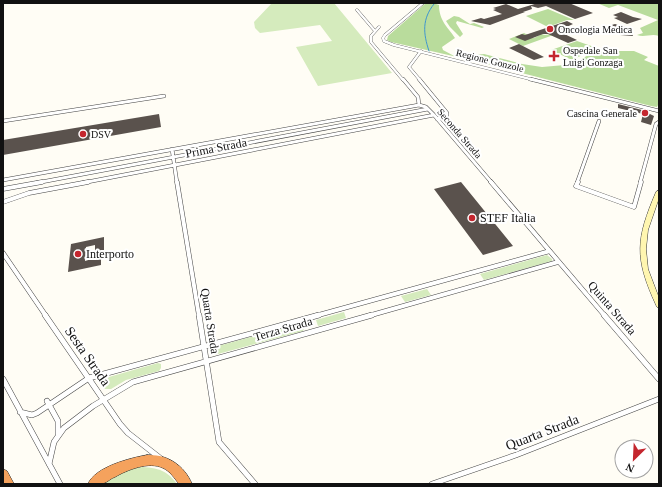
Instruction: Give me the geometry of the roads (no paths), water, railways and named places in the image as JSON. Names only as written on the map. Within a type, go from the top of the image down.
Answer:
[{"type":"highway","points":[[94,484],[109,472],[128,465],[154,461],[165,462],[176,471],[186,484]]},
{"type":"highway","points":[[3,475],[8,484]]},
{"type":"street","name":"Regione Gonzole","points":[[423,3],[387,33],[383,39],[386,42],[659,110]]},
{"type":"street","points":[[357,10],[376,31]]},
{"type":"street","points":[[379,27],[370,37],[371,42],[418,97],[419,105]]},
{"type":"street","points":[[421,51],[409,67],[447,113],[447,116],[437,119]]},
{"type":"street","points":[[3,121],[164,96]]},
{"type":"street","name":"Prima Strada","points":[[3,180],[412,105],[419,105]]},
{"type":"street","name":"Seconda Strada","points":[[419,105],[428,109],[434,115],[550,251]]},
{"type":"street","name":"Regione Gonzole","points":[[648,108],[659,114]]},
{"type":"street","name":"Prima Strada","points":[[3,189],[428,109]]},
{"type":"street","name":"Prima Strada","points":[[3,202],[29,193],[434,115]]},
{"type":"street","points":[[599,121],[576,186],[634,207],[656,124],[659,122]]},
{"type":"street","name":"Quarta Strada","points":[[172,149],[172,157],[219,442],[254,484]]},
{"type":"street","points":[[659,192],[645,228],[643,248],[645,271],[659,305]]},
{"type":"street","name":"Quinta Strada","points":[[550,251],[659,379]]},
{"type":"street","name":"Terza Strada","points":[[20,412],[32,415],[48,403],[89,378],[550,251]]},
{"type":"street","name":"Sesta Strada","points":[[3,253],[120,424],[128,433],[165,462]]},
{"type":"street","name":"Terza Strada","points":[[49,464],[50,452],[57,436],[67,426],[104,399],[133,382],[558,262]]},
{"type":"street","points":[[3,379],[60,484]]},
{"type":"street","name":"Quarta Strada","points":[[432,484],[516,455],[659,399]]},
{"type":"street","points":[[48,403],[59,422],[60,429],[57,436]]},
{"type":"waterway","points":[[429,51],[425,26],[427,15],[434,4]]},
{"type":"place","name":"Oncologia Medica","points":[[550,29]]},
{"type":"place","name":"Ospedale San Luigi Gonzaga","points":[[554,56]]},
{"type":"place","name":"Cascina Generale","points":[[645,113]]},
{"type":"place","name":"DSV","points":[[83,134]]},
{"type":"place","name":"STEF Italia","points":[[472,218]]},
{"type":"place","name":"Interporto","points":[[78,254]]}]
